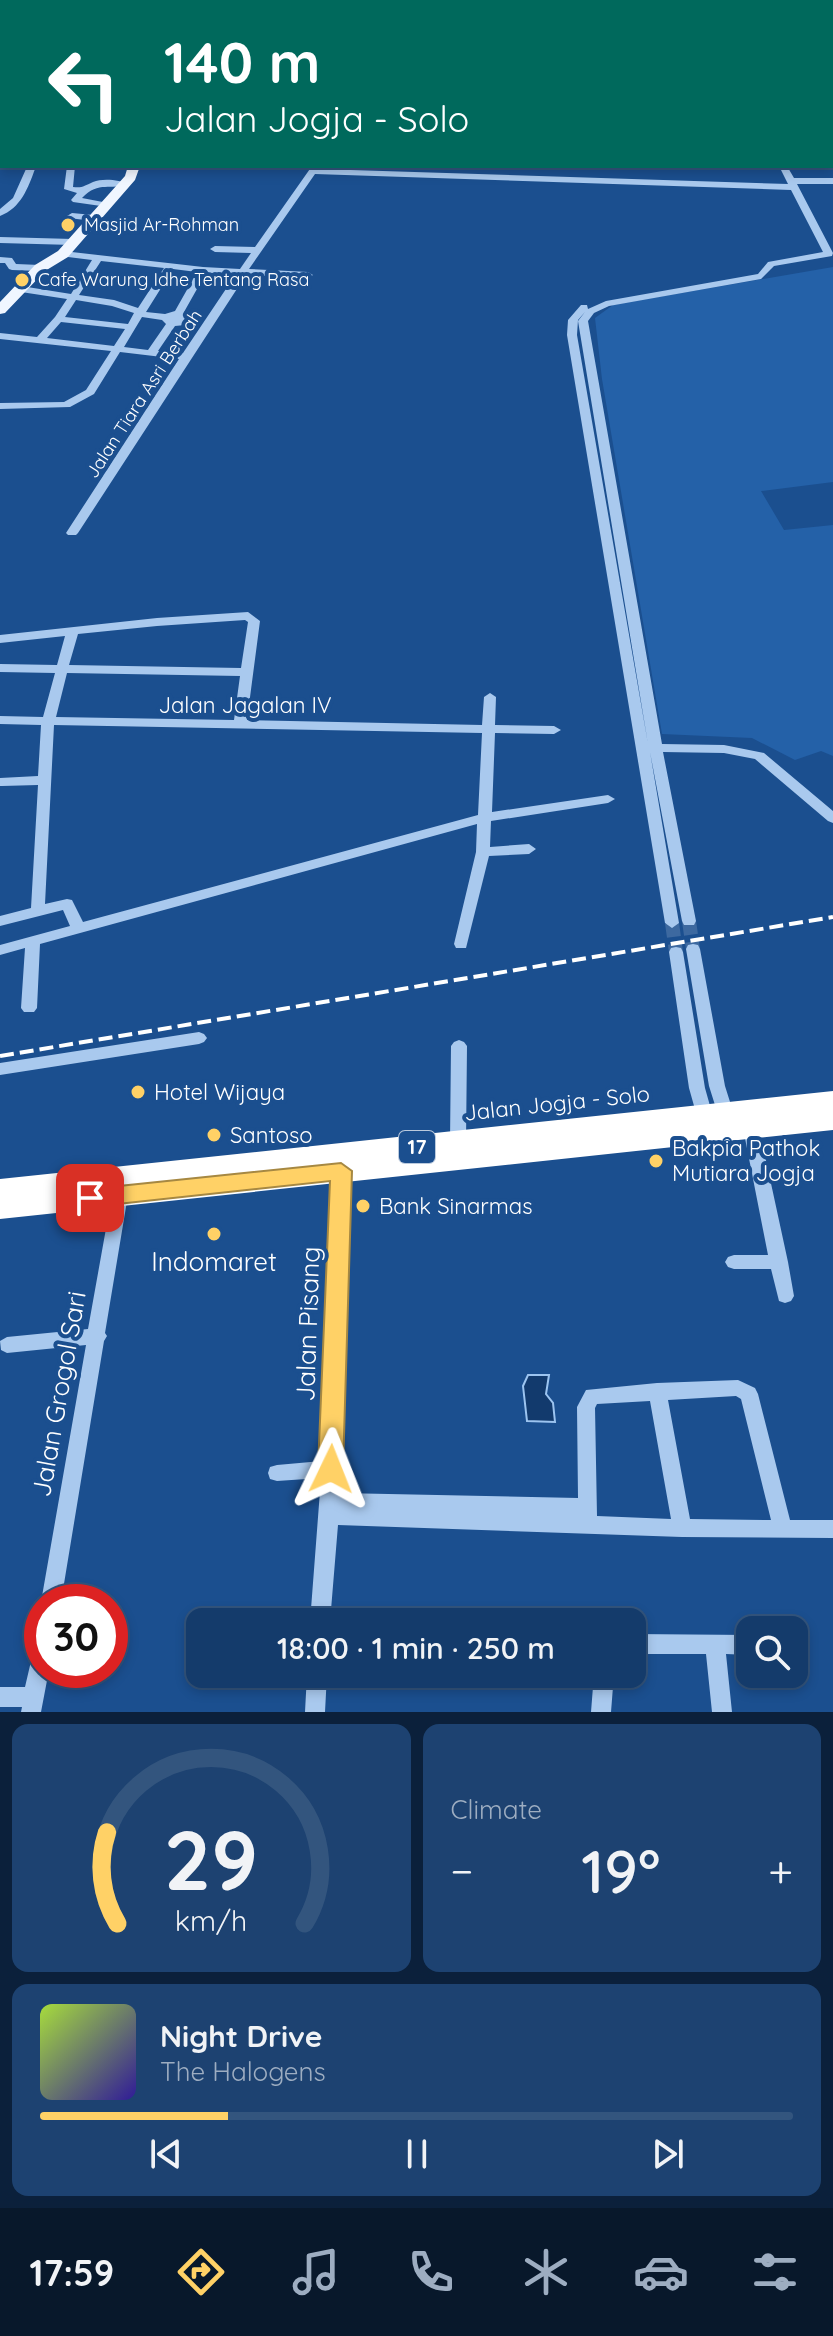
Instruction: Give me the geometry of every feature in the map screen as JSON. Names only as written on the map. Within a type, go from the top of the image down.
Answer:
[{"type":"highway","name":"Jalan Jogja - Solo","points":[[0,1207],[341,1171],[724,1124],[833,1102]]},
{"type":"highway","name":"Jalan Jogja - Solo","points":[[0,1190],[458,1142],[833,1119]]},
{"type":"main road","points":[[8,300],[40,268],[68,248],[124,184],[133,168]]},
{"type":"street","points":[[0,213],[7,211],[31,168]]},
{"type":"street","points":[[71,168],[68,189],[84,191]]},
{"type":"street","points":[[314,168],[538,179],[792,184],[833,181]]},
{"type":"street","name":"Jalan Tiara Asri Berbah","points":[[72,533],[209,321],[314,168]]},
{"type":"street","points":[[538,179],[539,168]]},
{"type":"street","points":[[672,923],[627,575],[583,321],[591,311],[606,304],[762,274],[771,264],[829,254],[784,168]]},
{"type":"street","points":[[105,205],[76,200],[98,183],[124,184]]},
{"type":"street","points":[[72,216],[93,218]]},
{"type":"street","points":[[818,234],[833,234]]},
{"type":"street","points":[[0,240],[203,270],[308,275]]},
{"type":"street","points":[[215,249],[259,250]]},
{"type":"street","points":[[40,340],[59,319],[99,257]]},
{"type":"street","points":[[0,260],[9,260],[12,267],[40,268]]},
{"type":"street","points":[[0,406],[74,403],[90,392],[115,348],[170,266]]},
{"type":"street","points":[[183,316],[203,270]]},
{"type":"street","points":[[689,921],[648,748],[612,571],[572,335],[573,320],[588,304],[608,297],[762,274]]},
{"type":"street","points":[[8,300],[74,296],[114,303],[168,320],[183,316],[209,321]]},
{"type":"street","points":[[59,319],[130,327]]},
{"type":"street","points":[[151,353],[168,320]]},
{"type":"street","points":[[83,345],[93,332]]},
{"type":"street","points":[[0,336],[188,357]]},
{"type":"street","points":[[612,571],[627,575]]},
{"type":"street","points":[[0,639],[248,616],[254,621],[240,725]]},
{"type":"street","points":[[38,908],[48,722],[72,632]]},
{"type":"street","points":[[0,668],[246,672]]},
{"type":"street","points":[[461,944],[483,852],[487,817],[490,697]]},
{"type":"street","name":"Jalan Jagalan IV","points":[[0,720],[554,730]]},
{"type":"street","points":[[648,748],[724,749],[759,756],[833,818]]},
{"type":"street","points":[[2,782],[45,780]]},
{"type":"street","points":[[0,950],[487,817],[608,799]]},
{"type":"street","points":[[483,852],[529,849]]},
{"type":"street","points":[[0,921],[38,908],[67,904],[78,928]]},
{"type":"street","points":[[29,1008],[33,941]]},
{"type":"street","points":[[693,949],[724,1124]]},
{"type":"street","points":[[676,952],[724,1124],[779,1262],[785,1296]]},
{"type":"street","points":[[0,1069],[199,1038]]},
{"type":"street","points":[[458,1142],[459,1046]]},
{"type":"street","name":"Jalan Pisang","points":[[321,1608],[331,1469],[341,1171]]},
{"type":"street","name":"Jalan Grogol Sari","points":[[54,1584],[120,1195]]},
{"type":"street","points":[[734,1262],[779,1262]]},
{"type":"street","points":[[7,1345],[98,1336]]},
{"type":"street","points":[[588,1516],[588,1402],[592,1396],[738,1388],[749,1394],[783,1528]]},
{"type":"street","points":[[657,1391],[682,1528]]},
{"type":"street","points":[[277,1473],[331,1469]]},
{"type":"street","points":[[329,1508],[588,1516],[682,1528],[833,1529]]},
{"type":"street","points":[[646,1644],[736,1645]]},
{"type":"street","points":[[715,1644],[722,1712]]},
{"type":"street","points":[[315,1712],[316,1688]]},
{"type":"street","points":[[601,1712],[603,1688]]},
{"type":"street","points":[[0,1697],[33,1704]]},
{"type":"shaded area","points":[[833,267],[833,482],[761,491],[784,530],[833,525],[833,756],[821,751],[795,760],[752,738],[662,734],[602,379],[595,318],[613,305]]},
{"type":"shaded area","points":[[528,1375],[549,1375],[546,1394],[553,1403],[555,1422],[527,1421],[523,1386]]},
{"type":"tunnel","points":[[689,921],[693,949]]},
{"type":"tunnel","points":[[672,923],[676,952]]},
{"type":"railway","points":[[0,1056],[833,917]]},
{"type":"place","name":"Masjid Ar-Rohman","points":[[68,225]]},
{"type":"place","name":"Cafe Warung Idhe Tentang Rasa","points":[[22,280]]},
{"type":"place","name":"Hotel Wijaya","points":[[138,1092]]},
{"type":"place","name":"Santoso","points":[[214,1135]]},
{"type":"place","name":"Bakpia Pathok Mutiara Jogja","points":[[656,1161]]},
{"type":"place","name":"Bank Sinarmas","points":[[363,1206]]},
{"type":"place","name":"Indomaret","points":[[214,1234]]},
{"type":"route","points":[[90,1198],[341,1171],[331,1469]]}]
